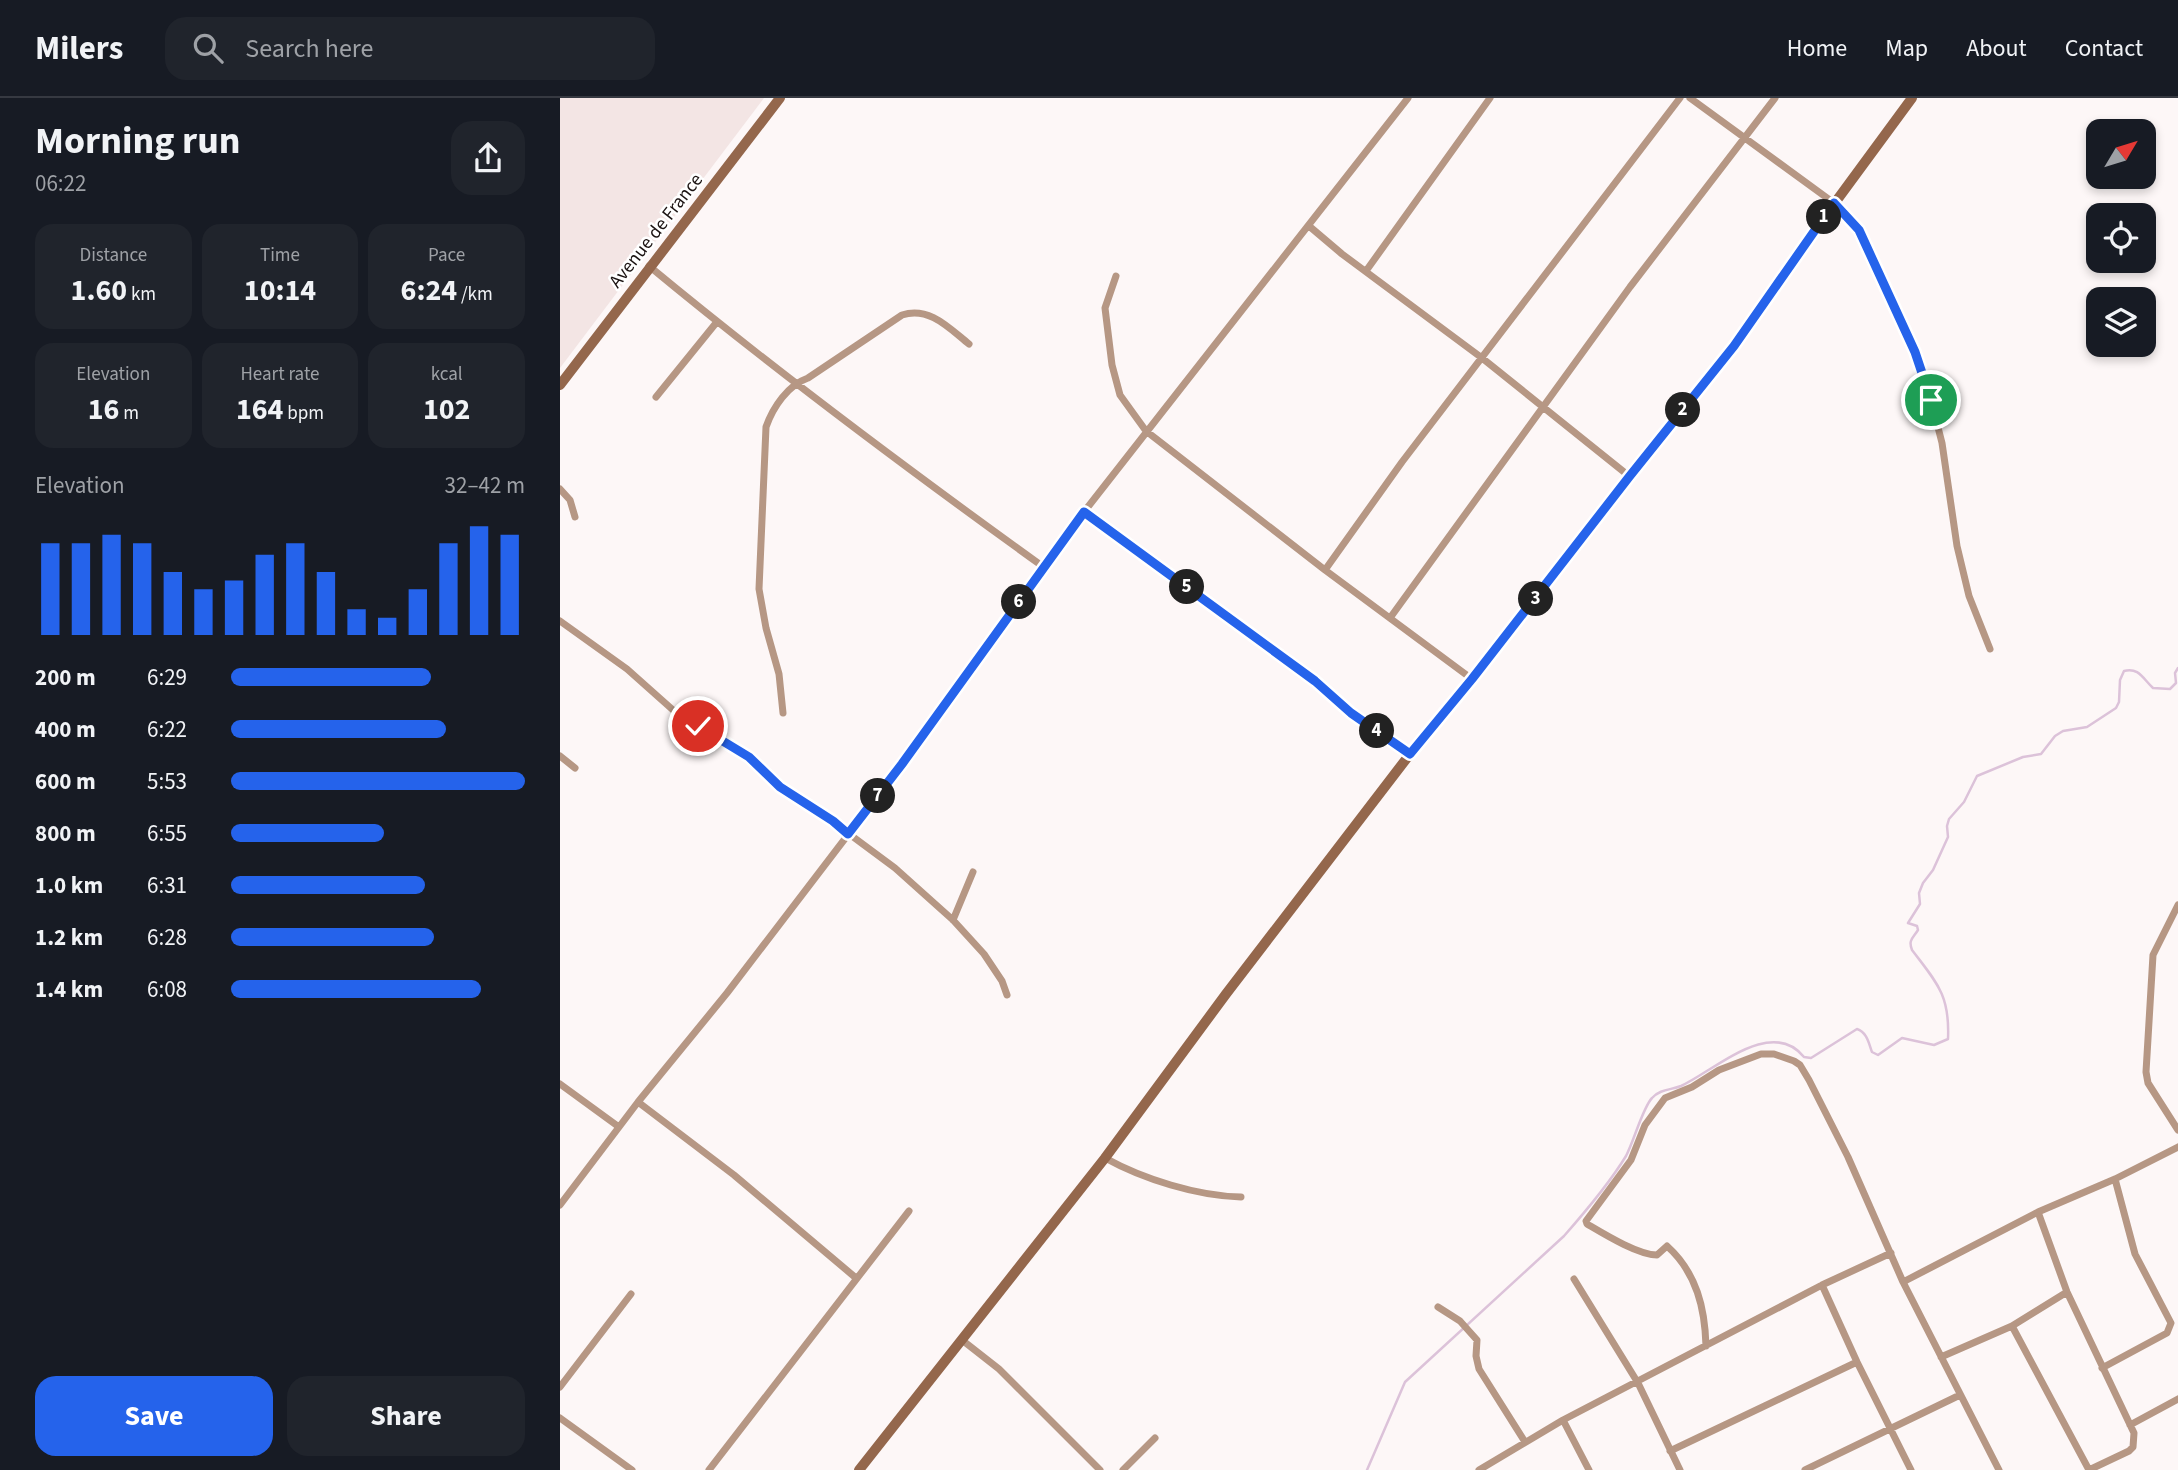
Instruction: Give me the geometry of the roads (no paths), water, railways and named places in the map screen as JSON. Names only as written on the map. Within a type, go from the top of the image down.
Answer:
[{"type":"street","name":"Avenue de France","points":[[560,385],[780,98]]},
{"type":"street","points":[[560,1205],[848,834],[1146,431],[1310,226],[1408,98]]},
{"type":"street","points":[[1366,271],[1490,98]]},
{"type":"street","points":[[1325,570],[1402,462],[1680,98]]},
{"type":"street","points":[[1690,98],[1834,203],[1859,230],[1915,352],[1942,443],[1957,546],[1969,596],[1990,649]]},
{"type":"street","points":[[1390,618],[1543,406],[1775,98]]},
{"type":"street","points":[[859,1470],[1105,1158],[1410,754],[1734,346],[1909,99]]},
{"type":"street","points":[[1310,226],[1482,358],[1629,477]]},
{"type":"street","points":[[649,266],[716,323],[794,383],[919,478],[1045,568]]},
{"type":"street","points":[[1116,276],[1105,308],[1112,365],[1120,396],[1146,431],[1325,570],[1472,679]]},
{"type":"street","points":[[783,713],[779,674],[766,628],[759,589],[766,427],[771,414],[794,383],[808,378],[884,325],[913,311],[936,319],[969,344]]},
{"type":"street","points":[[656,397],[716,323]]},
{"type":"street","points":[[560,489],[570,500],[575,517]]},
{"type":"street","points":[[1084,512],[1315,681],[1351,713],[1410,754]]},
{"type":"street","points":[[560,621],[627,669],[673,710],[749,757],[780,787],[833,821],[895,868],[953,920],[984,954],[1002,981],[1007,995]]},
{"type":"street","points":[[560,756],[575,768]]},
{"type":"street","points":[[953,920],[972,872]]},
{"type":"street","points":[[2178,905],[2153,955],[2146,1072],[2148,1083],[2178,1130]]},
{"type":"street","points":[[1706,1346],[1701,1297],[1676,1254],[1667,1246],[1657,1255],[1643,1252],[1595,1229],[1586,1221],[1631,1160],[1645,1125],[1665,1098],[1692,1087],[1719,1070],[1761,1054],[1774,1054],[1800,1065],[1852,1165],[1903,1282],[1999,1470]]},
{"type":"street","points":[[560,1084],[619,1127]]},
{"type":"street","points":[[638,1102],[734,1175],[856,1278]]},
{"type":"street","points":[[1903,1282],[2038,1212],[2115,1179],[2178,1147]]},
{"type":"street","points":[[1105,1158],[1128,1170],[1204,1193],[1241,1197]]},
{"type":"street","points":[[2102,1368],[2167,1333],[2171,1327],[2135,1254],[2115,1179]]},
{"type":"street","points":[[709,1470],[909,1211]]},
{"type":"street","points":[[2012,1326],[2089,1470],[2129,1451],[2134,1440],[2130,1425],[2067,1292],[2038,1212]]},
{"type":"street","points":[[1479,1470],[1563,1420],[1822,1285],[1891,1253]]},
{"type":"street","points":[[1574,1279],[1638,1383],[1680,1470]]},
{"type":"street","points":[[1822,1285],[1857,1363],[1911,1470]]},
{"type":"street","points":[[1941,1357],[2012,1326],[2067,1292]]},
{"type":"street","points":[[560,1387],[631,1294]]},
{"type":"street","points":[[1438,1307],[1460,1321],[1477,1340],[1479,1369],[1525,1442]]},
{"type":"street","points":[[962,1340],[999,1369],[1100,1470]]},
{"type":"street","points":[[1670,1451],[1857,1363]]},
{"type":"street","points":[[1805,1470],[1960,1395]]},
{"type":"street","points":[[2130,1425],[2178,1399]]},
{"type":"street","points":[[560,1418],[632,1470]]},
{"type":"street","points":[[1563,1420],[1588,1470]]},
{"type":"street","points":[[1123,1470],[1155,1438]]},
{"type":"waterway","points":[[1367,1470],[1405,1382],[1572,1227],[1626,1156],[1645,1109],[1655,1095],[1681,1086],[1742,1050],[1759,1044],[1776,1042],[1791,1046],[1804,1057],[1811,1058],[1857,1029],[1865,1035],[1872,1052],[1878,1055],[1902,1038],[1934,1045],[1948,1039],[1944,1000],[1935,981],[1912,950],[1911,941],[1918,930],[1917,926],[1908,923],[1920,904],[1919,893],[1923,883],[1933,870],[1948,837],[1949,819],[1964,802],[1977,776],[2023,757],[2041,754],[2055,736],[2063,731],[2087,727],[2116,708],[2124,671],[2137,672],[2153,688],[2170,689],[2176,683],[2175,673],[2178,668]]}]
